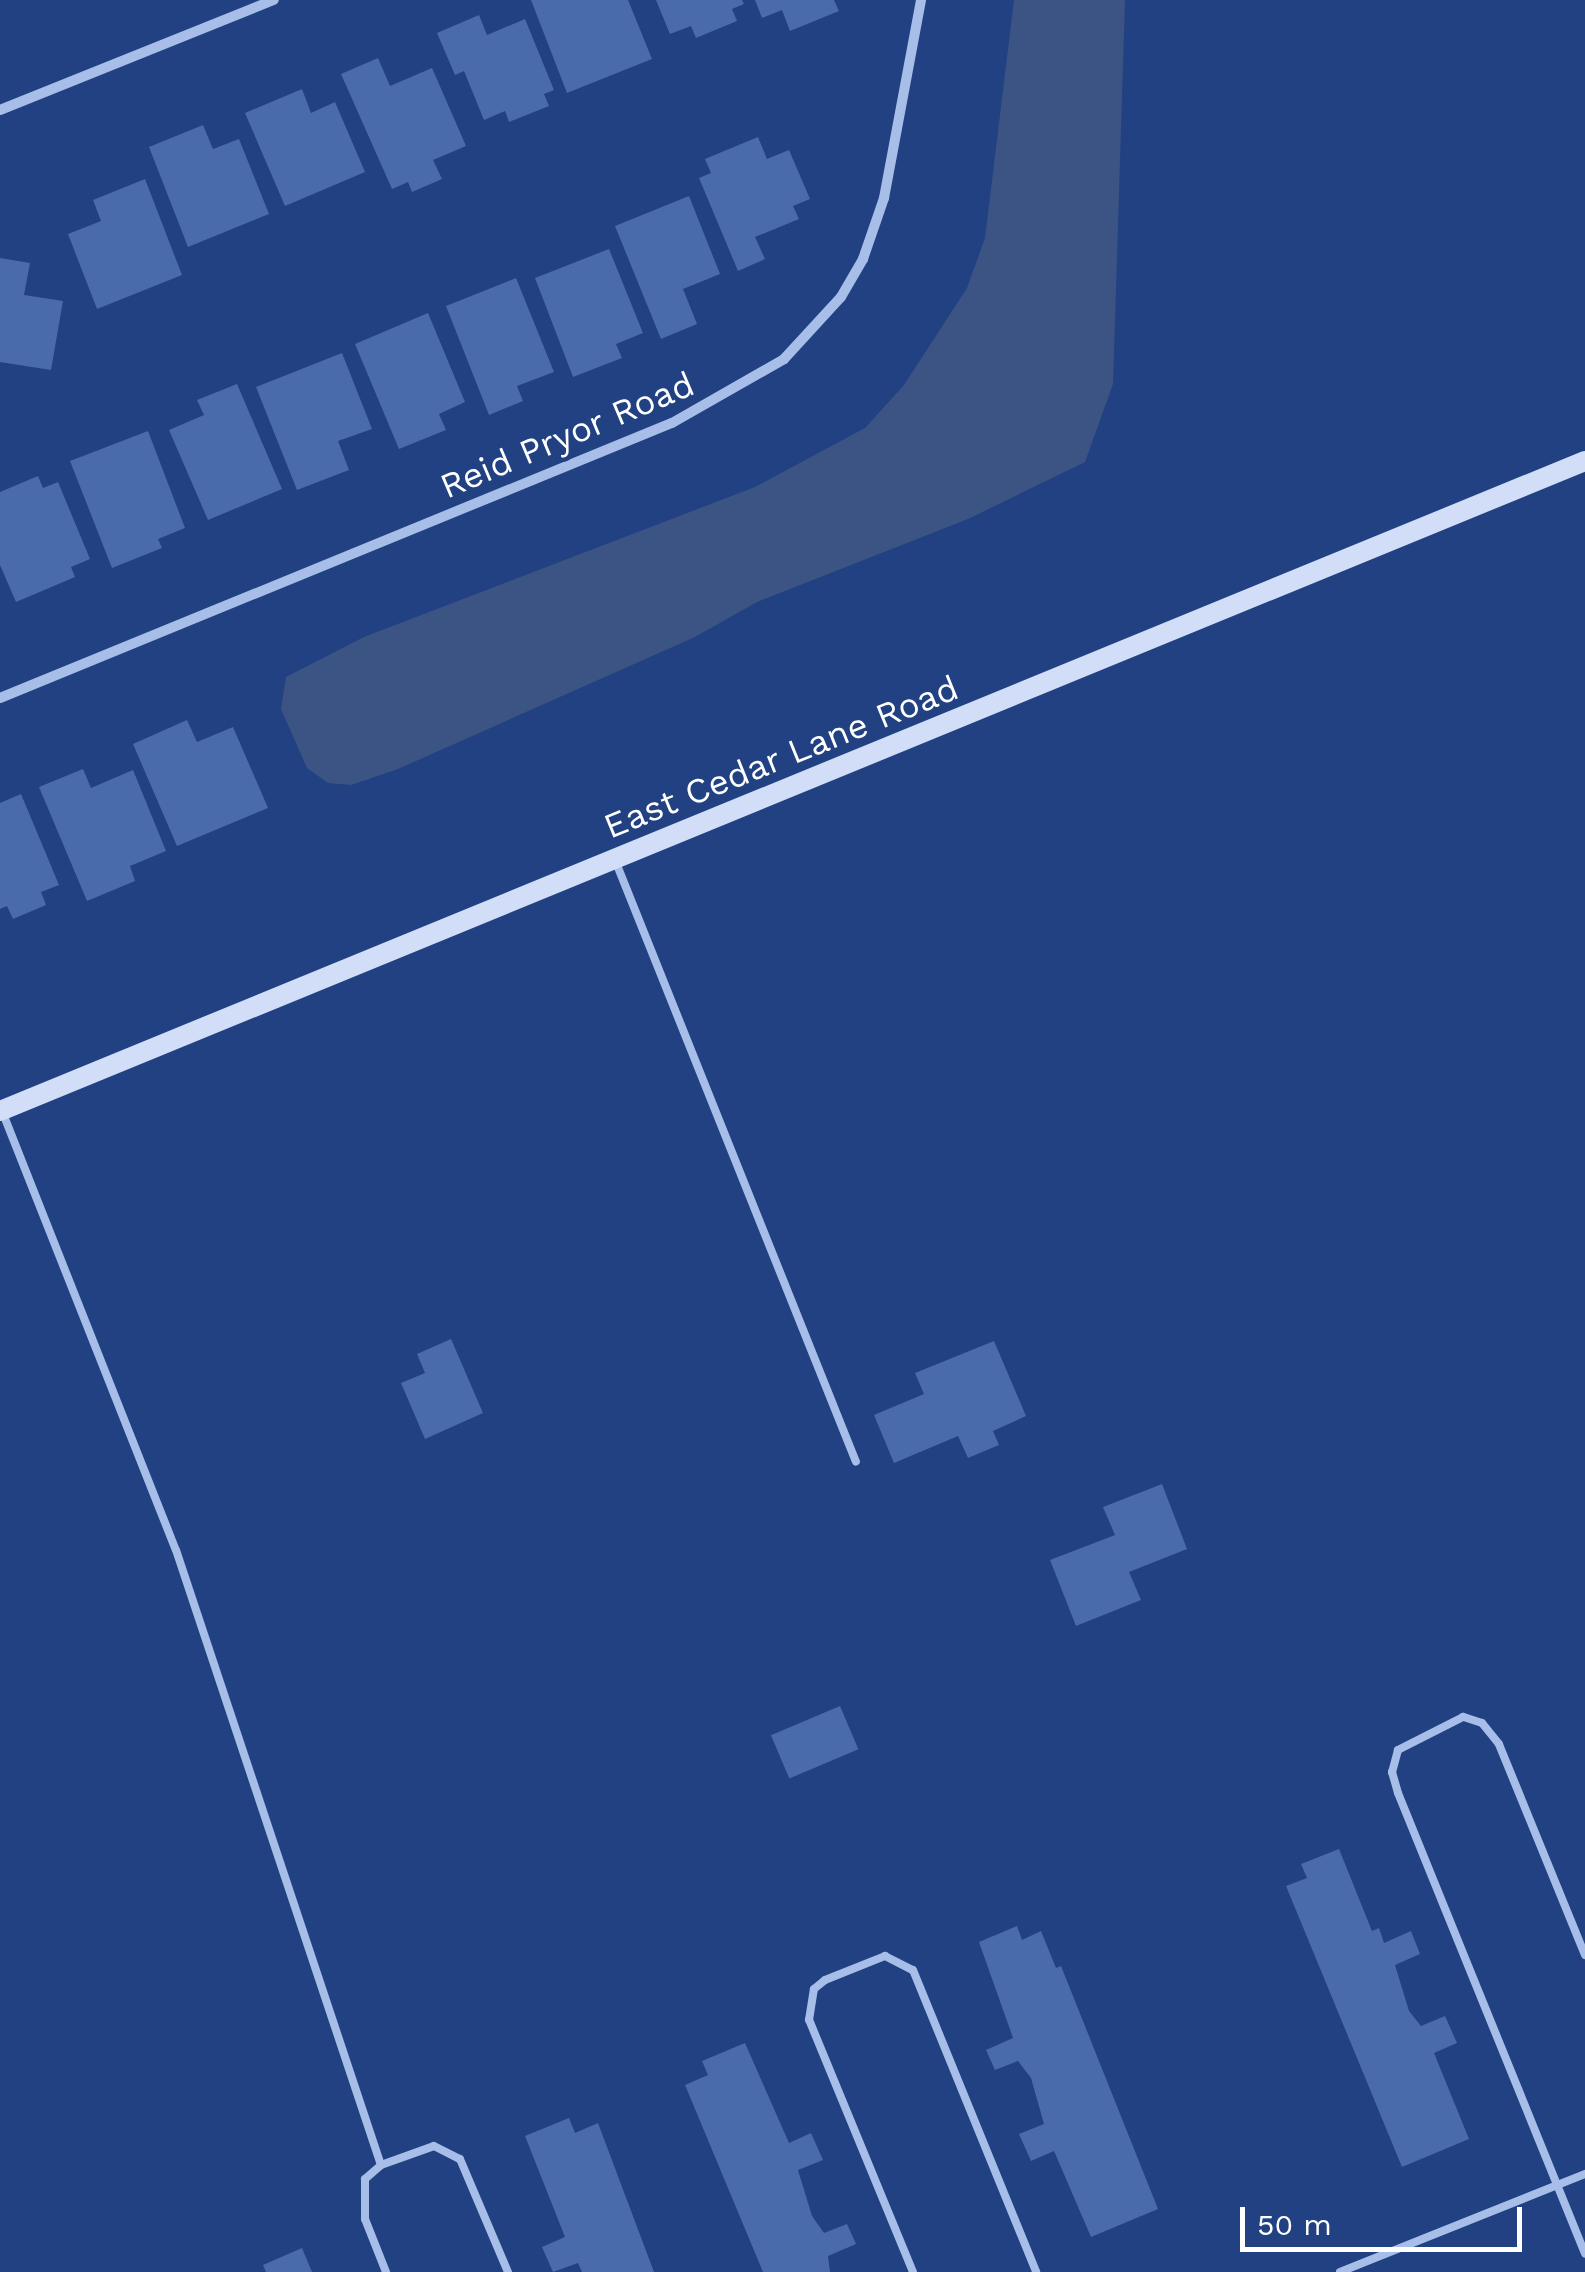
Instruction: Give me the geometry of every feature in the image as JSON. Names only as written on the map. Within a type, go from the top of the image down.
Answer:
[{"type":"main road","name":"East Cedar Lane Road","points":[[1,1110],[1585,461]]},
{"type":"street","points":[[0,110],[274,0]]},
{"type":"street","name":"Reid Pryor Road","points":[[0,698],[672,423],[784,359],[841,298],[863,259],[884,198],[921,0]]},
{"type":"lane","points":[[615,860],[856,1462]]},
{"type":"lane","points":[[1,1110],[176,1550],[380,2165]]},
{"type":"lane","points":[[1585,1954],[1499,1744],[1482,1724],[1463,1718],[1398,1750],[1392,1772],[1398,1793],[1585,2253]]},
{"type":"lane","points":[[913,2272],[809,2020],[814,1989],[885,1956],[912,1970],[1036,2272]]},
{"type":"lane","points":[[386,2272],[361,2200],[366,2178],[380,2165],[434,2146],[452,2151],[472,2184],[508,2272]]},
{"type":"lane","points":[[1340,2272],[1585,2174]]},
{"type":"water","points":[[1014,0],[1125,0],[1113,384],[1085,462],[968,519],[757,602],[695,637],[398,769],[351,785],[328,783],[307,768],[281,709],[286,677],[364,637],[755,487],[865,428],[904,385],[967,288],[985,238]]},
{"type":"building","points":[[531,0],[628,0],[652,59],[567,93]]},
{"type":"building","points":[[656,0],[742,0],[744,4],[732,9],[737,21],[696,38],[691,26],[670,34]]},
{"type":"building","points":[[755,0],[834,0],[839,11],[790,31],[782,10],[762,18]]},
{"type":"building","points":[[479,15],[487,35],[525,19],[554,90],[544,94],[549,106],[509,122],[505,111],[484,120],[464,71],[455,75],[437,33]]},
{"type":"building","points":[[378,58],[390,86],[432,68],[466,146],[433,160],[442,179],[412,192],[408,182],[392,189],[341,74]]},
{"type":"building","points":[[302,89],[311,113],[335,102],[365,172],[285,206],[245,113]]},
{"type":"building","points":[[203,125],[213,149],[239,139],[269,214],[188,247],[149,147]]},
{"type":"building","points":[[758,137],[767,159],[789,150],[810,199],[793,206],[799,219],[755,237],[765,259],[738,271],[699,178],[711,173],[705,159]]},
{"type":"building","points":[[145,179],[182,275],[97,309],[68,234],[101,221],[93,200]]},
{"type":"building","points":[[689,196],[720,274],[683,289],[697,324],[661,339],[615,226]]},
{"type":"building","points":[[609,249],[643,333],[616,344],[622,358],[573,377],[535,278]]},
{"type":"building","points":[[0,258],[30,263],[24,295],[63,301],[51,370],[0,362]]},
{"type":"building","points":[[516,278],[554,372],[517,386],[523,401],[489,415],[446,306]]},
{"type":"building","points":[[428,313],[465,402],[439,414],[446,430],[399,449],[355,344]]},
{"type":"building","points":[[342,353],[372,429],[338,441],[349,470],[297,490],[256,387]]},
{"type":"building","points":[[237,384],[282,489],[208,520],[169,430],[204,415],[197,400]]},
{"type":"building","points":[[148,431],[185,528],[158,539],[162,548],[112,568],[70,461]]},
{"type":"building","points":[[38,476],[43,488],[58,482],[90,559],[71,567],[75,577],[16,602],[0,565],[0,492]]},
{"type":"building","points":[[187,720],[197,742],[233,727],[268,808],[177,846],[133,744]]},
{"type":"building","points":[[83,769],[91,788],[133,770],[166,851],[130,866],[135,881],[87,901],[39,787]]},
{"type":"building","points":[[21,794],[59,885],[41,892],[46,905],[13,919],[7,906],[0,909],[0,803]]},
{"type":"building","points":[[451,1339],[483,1413],[425,1439],[401,1383],[425,1373],[417,1354]]},
{"type":"building","points":[[994,1341],[1026,1416],[993,1431],[999,1445],[968,1458],[958,1436],[894,1463],[874,1415],[924,1394],[915,1373]]},
{"type":"building","points":[[1162,1484],[1187,1549],[1129,1572],[1141,1600],[1076,1626],[1050,1560],[1115,1535],[1103,1507]]},
{"type":"building","points":[[840,1706],[858,1749],[789,1779],[771,1735]]},
{"type":"building","points":[[1339,1849],[1372,1931],[1379,1928],[1384,1943],[1411,1931],[1420,1954],[1395,1965],[1409,2011],[1421,2026],[1445,2016],[1457,2043],[1434,2053],[1469,2139],[1402,2167],[1286,1886],[1307,1878],[1301,1864]]},
{"type":"building","points":[[1017,1926],[1022,1940],[1041,1931],[1056,1968],[1061,1966],[1158,2209],[1091,2237],[1054,2151],[1031,2161],[1019,2134],[1044,2124],[1031,2078],[1018,2061],[995,2070],[986,2050],[1013,2038],[979,1942]]},
{"type":"building","points":[[745,2043],[789,2143],[811,2133],[823,2160],[798,2170],[812,2216],[824,2233],[847,2224],[856,2244],[828,2256],[830,2272],[763,2272],[685,2085],[708,2075],[702,2061]]},
{"type":"building","points":[[569,2118],[575,2133],[598,2123],[654,2272],[582,2272],[578,2263],[553,2272],[542,2247],[565,2237],[525,2136]]},
{"type":"building","points":[[302,2248],[312,2272],[266,2272],[263,2265]]}]
